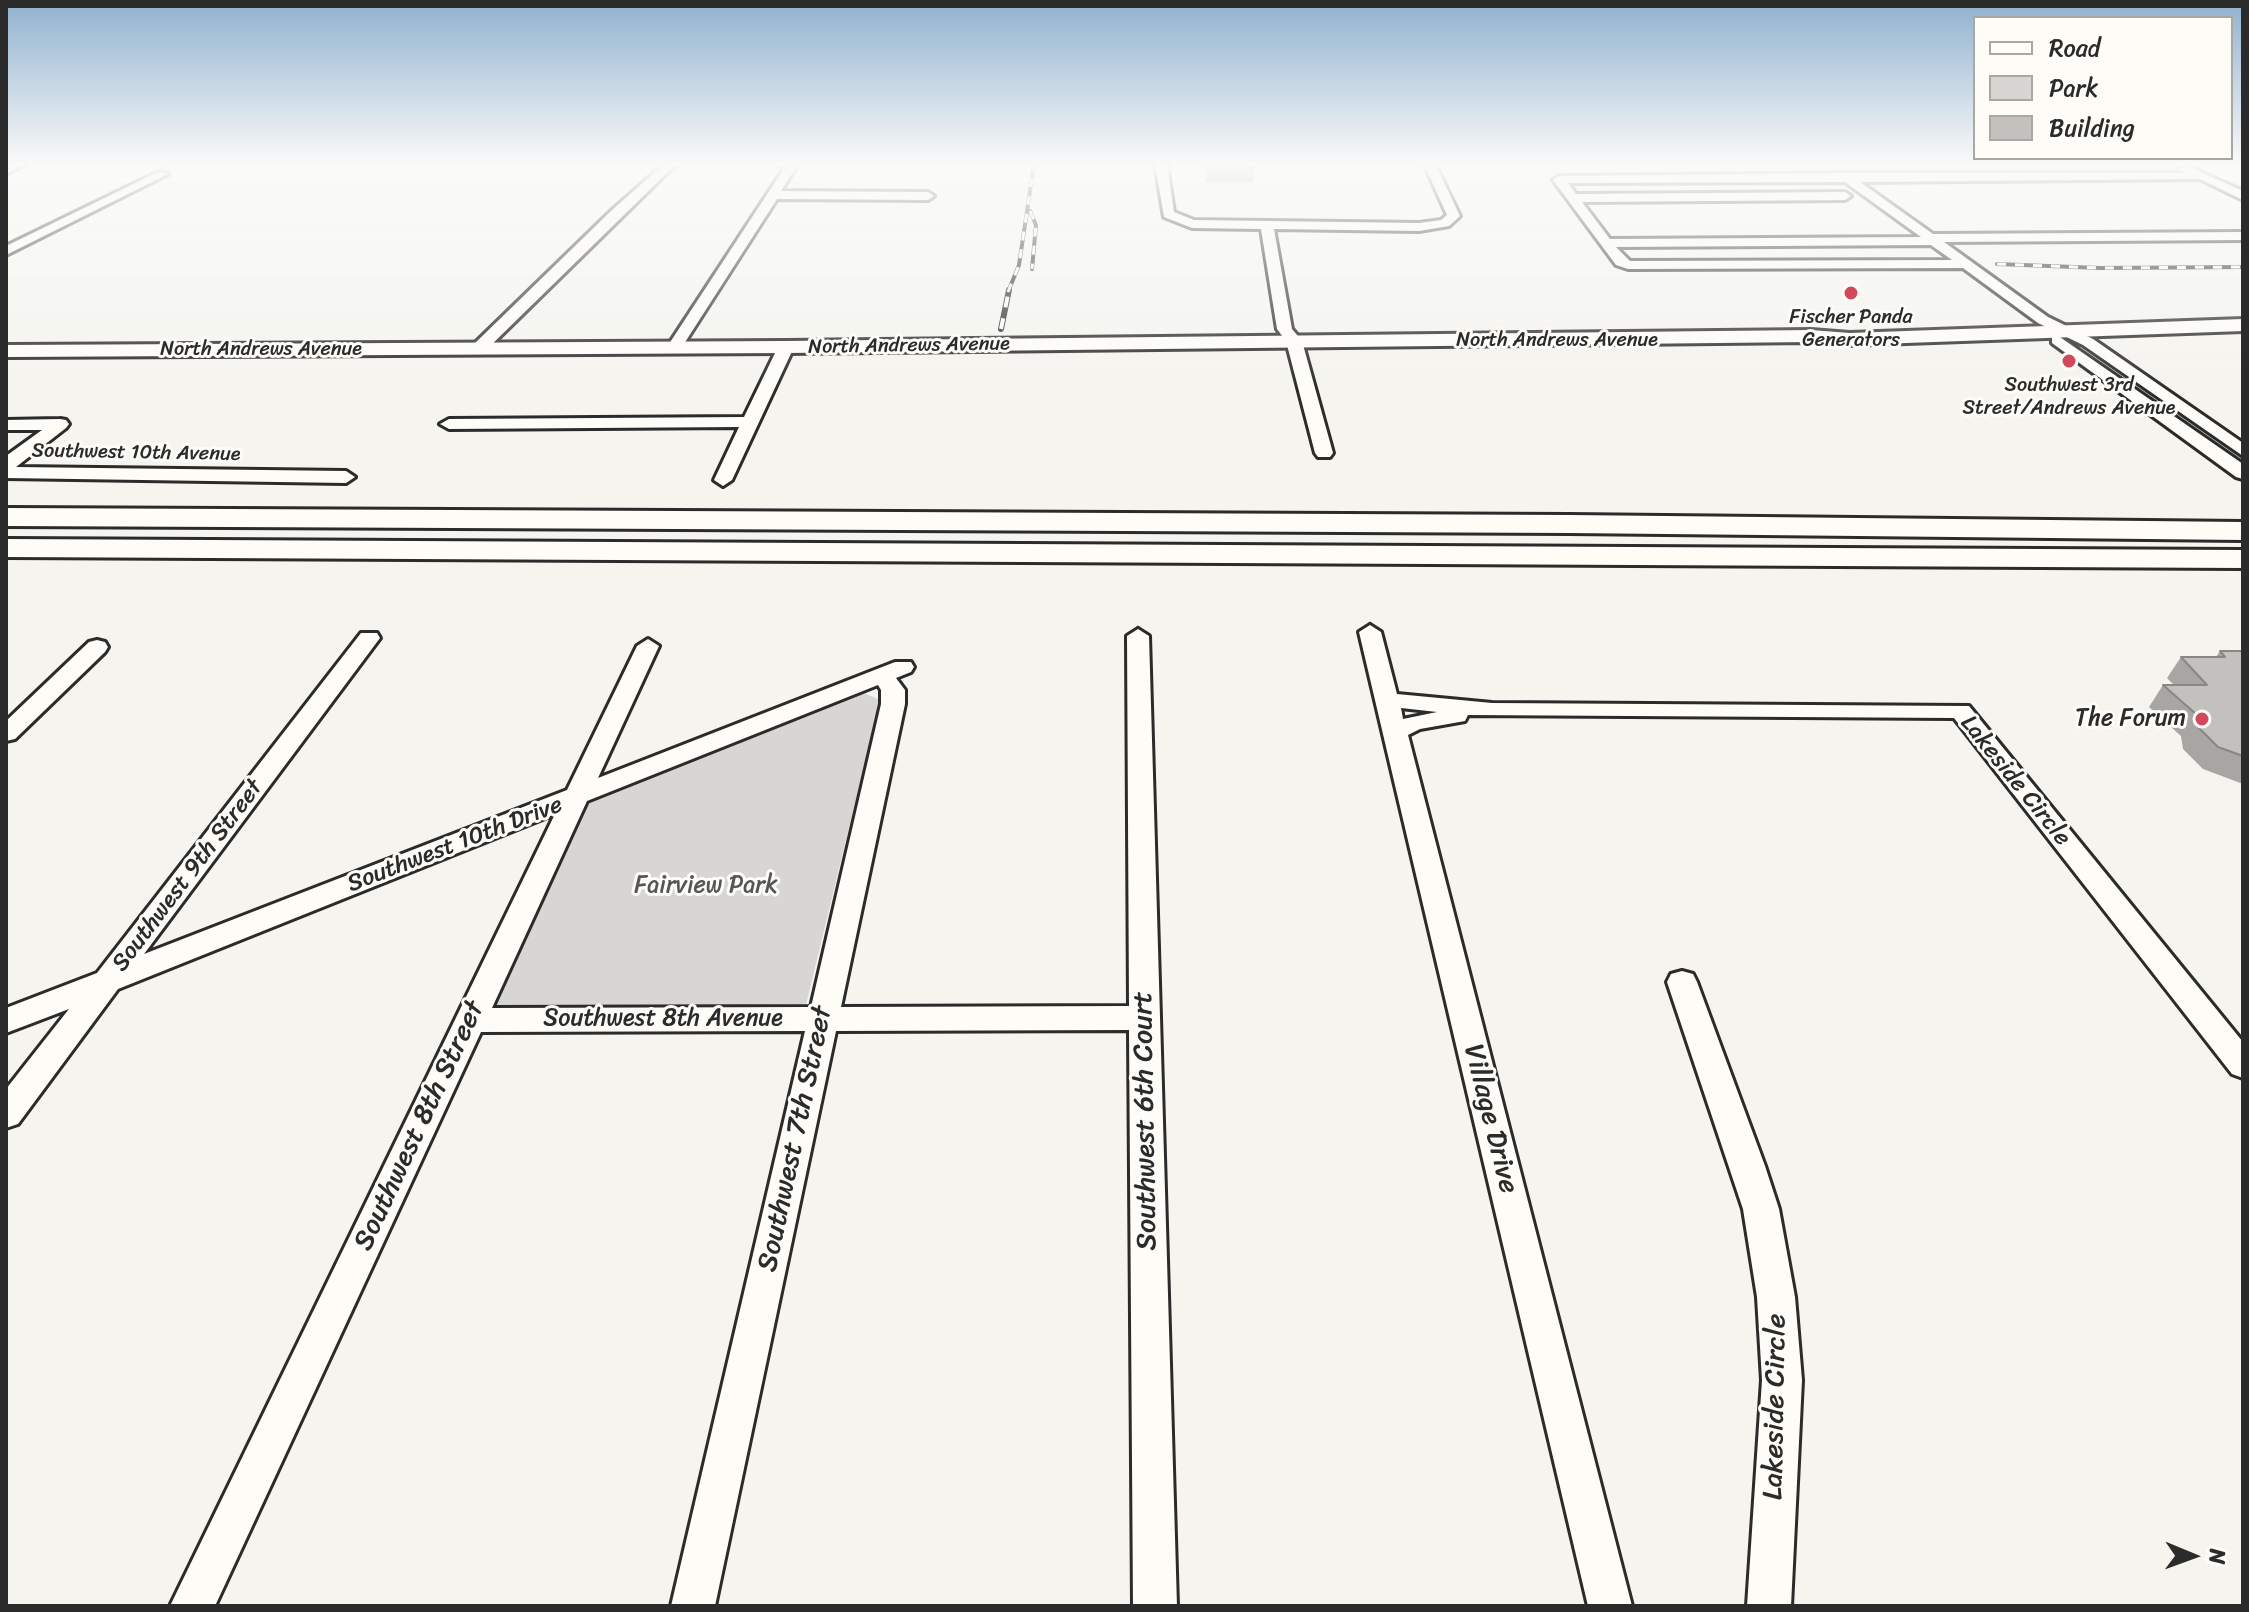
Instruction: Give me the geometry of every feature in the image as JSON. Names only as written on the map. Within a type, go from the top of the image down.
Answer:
[{"type":"highway","points":[[6,517],[2243,531]]},
{"type":"highway","points":[[1093,522],[1320,538]]},
{"type":"highway","points":[[6,532],[2243,542]]},
{"type":"highway","points":[[6,548],[2243,559]]},
{"type":"highway","points":[[558,567],[769,552]]},
{"type":"highway","points":[[6,564],[2243,571]]},
{"type":"main road","name":"North Andrews Avenue","points":[[6,351],[1596,341],[1811,336],[1850,339],[2053,328],[2243,312]]},
{"type":"main road","name":"North Andrews Avenue","points":[[2053,328],[2243,325]]},
{"type":"street","points":[[6,251],[30,239]]},
{"type":"street","points":[[478,349],[589,239]]},
{"type":"street","points":[[675,347],[744,239]]},
{"type":"street","points":[[1269,239],[1285,329],[1294,341],[1324,453]]},
{"type":"street","points":[[1603,239],[1621,262],[1640,267],[1965,264]]},
{"type":"street","points":[[1606,243],[1992,239]]},
{"type":"street","points":[[1932,240],[2053,328],[2088,342],[2243,451]]},
{"type":"street","points":[[1294,341],[1301,334],[1297,305]]},
{"type":"street","points":[[2053,328],[2059,343],[2243,473]]},
{"type":"street","points":[[723,480],[786,347]]},
{"type":"street","points":[[449,424],[749,422]]},
{"type":"street","name":"Southwest 10th Avenue","points":[[6,425],[60,424],[7,464],[6,472],[346,477]]},
{"type":"street","name":"Village Drive","points":[[1370,632],[1610,1606]]},
{"type":"street","name":"Southwest 6th Court","points":[[1138,636],[1155,1606]]},
{"type":"street","name":"Southwest 9th Street","points":[[6,1114],[369,638]]},
{"type":"street","name":"Southwest 8th Street","points":[[192,1606],[648,646]]},
{"type":"street","points":[[6,734],[97,647]]},
{"type":"street","name":"Southwest 10th Drive","points":[[6,1021],[893,671]]},
{"type":"street","name":"Southwest 7th Street","points":[[693,1606],[893,704],[893,671]]},
{"type":"street","name":"Lakeside Circle","points":[[1391,716],[1426,720],[1492,710],[1961,711],[2243,1065]]},
{"type":"street","name":"Lakeside Circle","points":[[1682,982],[1748,1166],[1770,1254],[1776,1297],[1782,1380],[1769,1606]]},
{"type":"street","name":"Southwest 8th Avenue","points":[[470,1020],[1144,1018]]},
{"type":"green space","name":"Fairview Park","points":[[853,694],[866,694],[880,700],[805,1009],[488,1010],[583,803]]},
{"type":"building","points":[[2220,651],[2243,651],[2243,756],[2218,747],[2198,727],[2196,714],[2163,685],[2207,685],[2181,657],[2225,657]]},
{"type":"railway","points":[[1008,292],[1019,265],[1023,239]]},
{"type":"railway","points":[[1032,269],[1035,239]]},
{"type":"railway","points":[[1997,264],[2100,268],[2243,267]]},
{"type":"railway","points":[[1001,329],[1009,290]]},
{"type":"place","name":"Fischer Panda Generators","points":[[1851,293]]},
{"type":"place","name":"Southwest 3rd Street/Andrews Avenue","points":[[2069,361]]},
{"type":"place","name":"The Forum","points":[[2202,719]]}]
